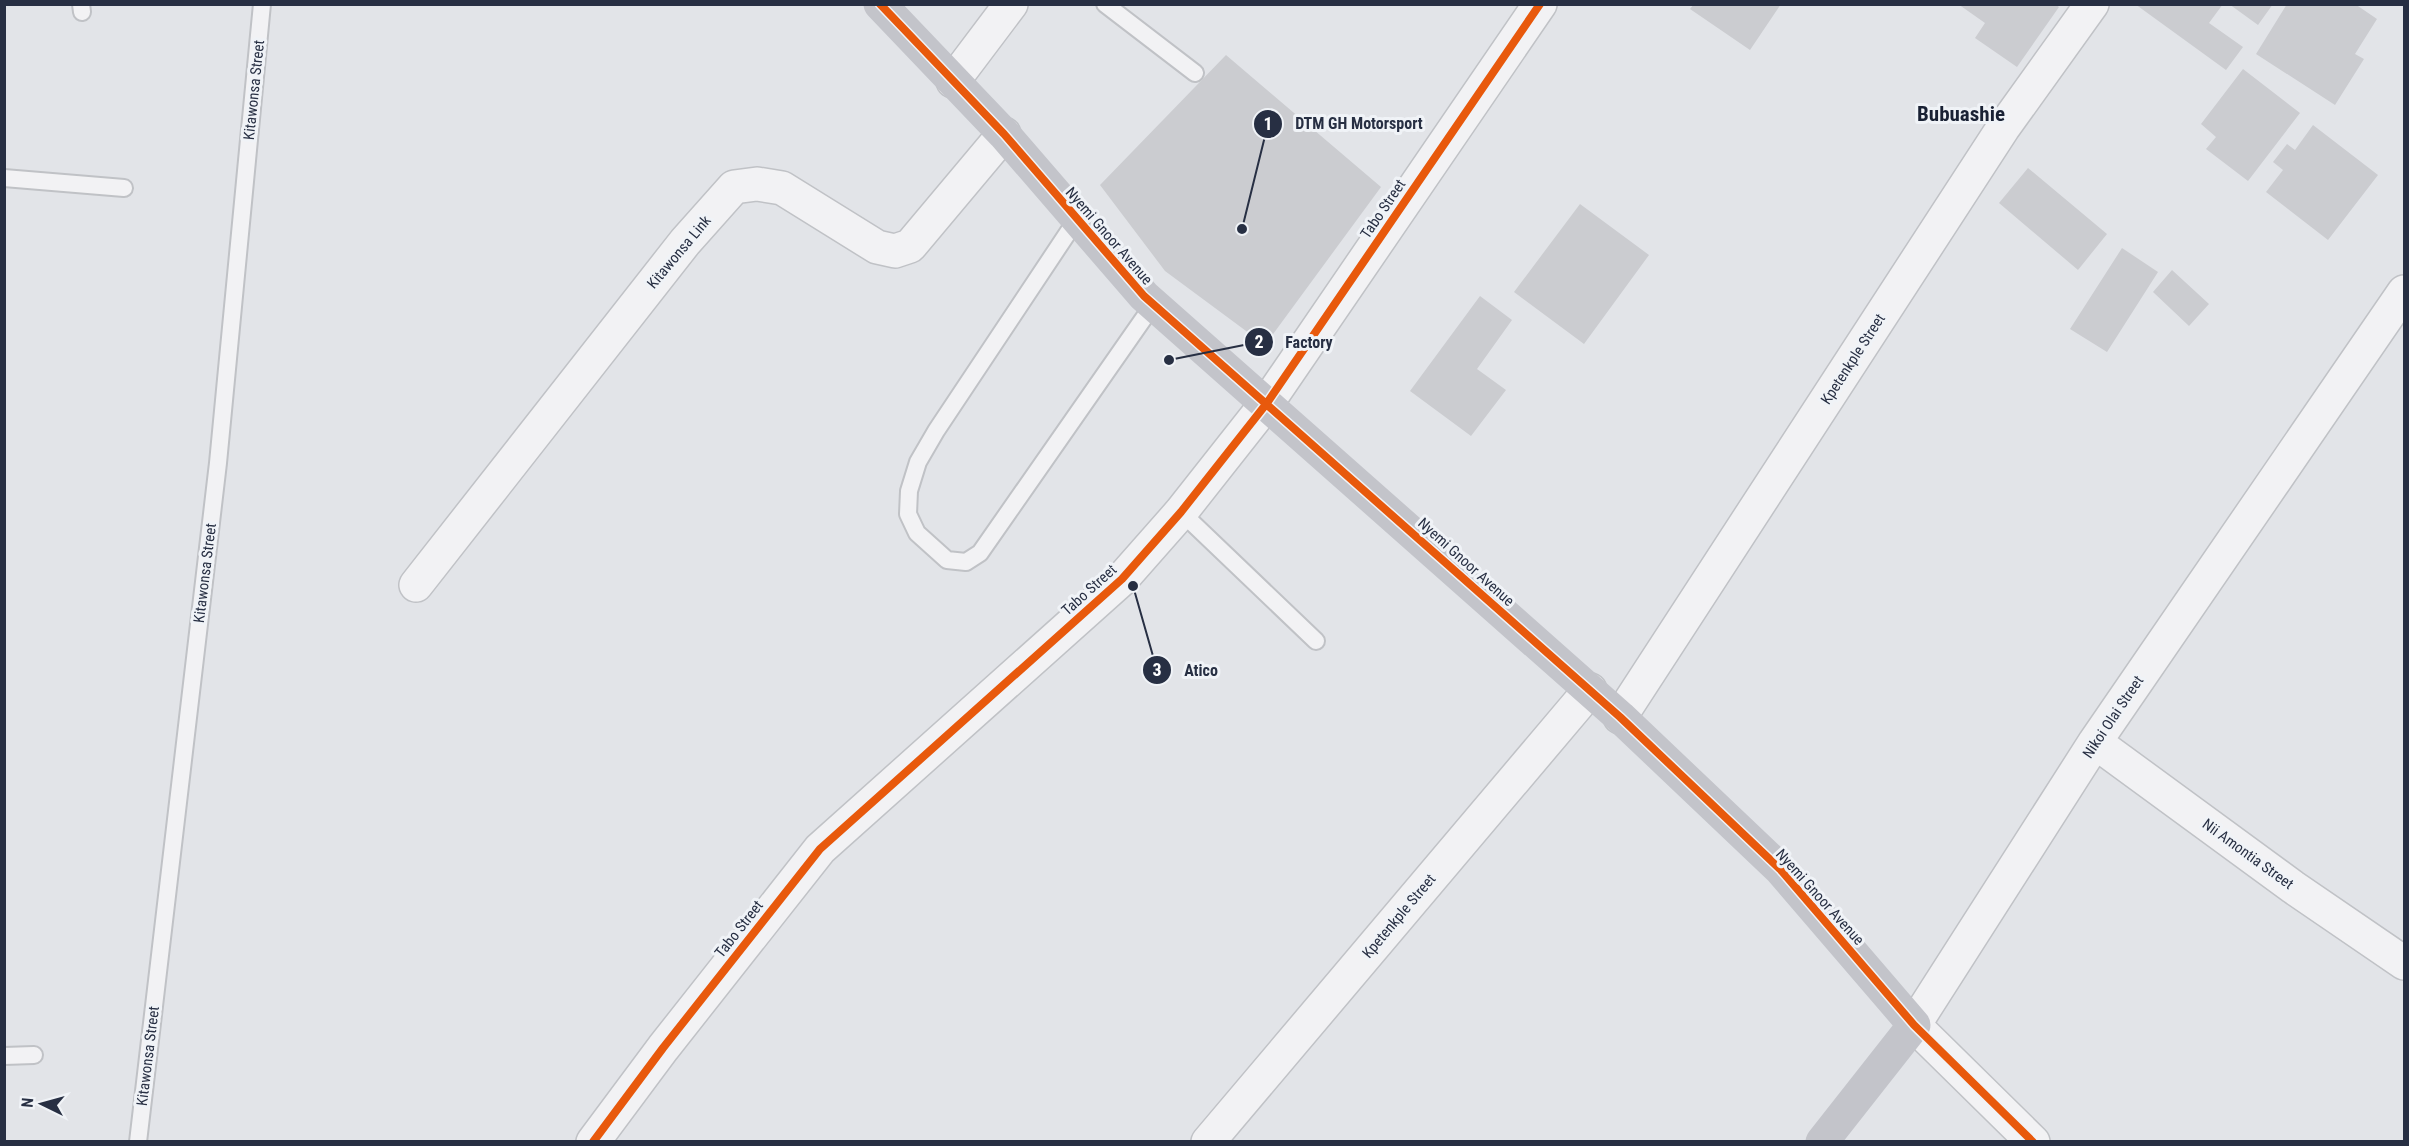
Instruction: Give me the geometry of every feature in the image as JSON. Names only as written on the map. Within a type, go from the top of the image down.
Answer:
[{"type":"street","name":"Nyemi Gnoor Avenue","points":[[880,4],[1004,134],[1153,305],[1267,403],[1620,717],[1780,870],[1914,1025],[2033,1142]]},
{"type":"street","points":[[953,81],[1011,4]]},
{"type":"street","name":"Tabo Street","points":[[593,1142],[820,849],[1122,579],[1181,512],[1267,403],[1540,4]]},
{"type":"street","name":"Kpetenkple Street","points":[[1620,717],[2003,128],[2092,4]]},
{"type":"street","name":"Kitawonsa Link","points":[[416,585],[685,242],[734,187],[757,184],[782,188],[877,247],[895,251],[910,246],[1004,134]]},
{"type":"street","name":"Nikoi Olai Street","points":[[1822,1142],[1914,1025],[2095,742],[2404,292]]},
{"type":"street","name":"Kpetenkple Street","points":[[1208,1142],[1590,690]]},
{"type":"street","name":"Nii Amontia Street","points":[[2095,742],[2293,887],[2404,963]]},
{"type":"lane","name":"Kitawonsa Street","points":[[138,1142],[218,463],[262,4]]},
{"type":"lane","points":[[1105,4],[1195,73]]},
{"type":"lane","points":[[4,178],[124,188]]},
{"type":"lane","points":[[1077,219],[936,431],[918,462],[909,491],[908,514],[917,533],[947,560],[966,562],[980,553],[1153,305]]},
{"type":"lane","points":[[1181,512],[1316,641]]},
{"type":"lane","points":[[4,1056],[34,1055]]},
{"type":"building","points":[[1694,4],[1781,4],[1750,50],[1690,9]]},
{"type":"building","points":[[1958,4],[2055,4],[2059,7],[2017,67],[1975,38],[1985,23]]},
{"type":"building","points":[[2135,4],[2223,4],[2209,23],[2243,47],[2226,70]]},
{"type":"building","points":[[2229,4],[2273,4],[2258,25]]},
{"type":"building","points":[[2287,4],[2355,4],[2377,19],[2355,54],[2364,59],[2335,105],[2256,54]]},
{"type":"building","points":[[1226,55],[1381,187],[1265,345],[1165,271],[1100,185]]},
{"type":"building","points":[[2243,69],[2300,113],[2248,181],[2206,149],[2216,137],[2201,124]]},
{"type":"building","points":[[2313,125],[2378,175],[2328,240],[2266,192],[2283,170],[2273,162],[2287,144],[2295,150]]},
{"type":"building","points":[[2028,168],[2107,234],[2078,270],[1999,203]]},
{"type":"building","points":[[1580,204],[1649,255],[1584,344],[1514,292]]},
{"type":"building","points":[[2122,248],[2158,272],[2107,352],[2070,329]]},
{"type":"building","points":[[2172,270],[2209,304],[2189,326],[2153,292]]},
{"type":"building","points":[[1480,296],[1512,320],[1477,369],[1506,390],[1471,436],[1410,391]]},
{"type":"cycle path","points":[[880,4],[1004,134],[1144,296],[1620,717],[1780,869],[1914,1025],[2033,1142]]},
{"type":"cycle path","points":[[593,1142],[663,1048],[820,849],[1122,579],[1181,512],[1267,403],[1540,4]]},
{"type":"place","name":"DTM GH Motorsport","points":[[1242,229]]},
{"type":"place","name":"Factory","points":[[1169,360]]},
{"type":"place","name":"Atico","points":[[1133,586]]},
{"type":"district","name":"Bubuashie","points":[[1961,114]]}]
